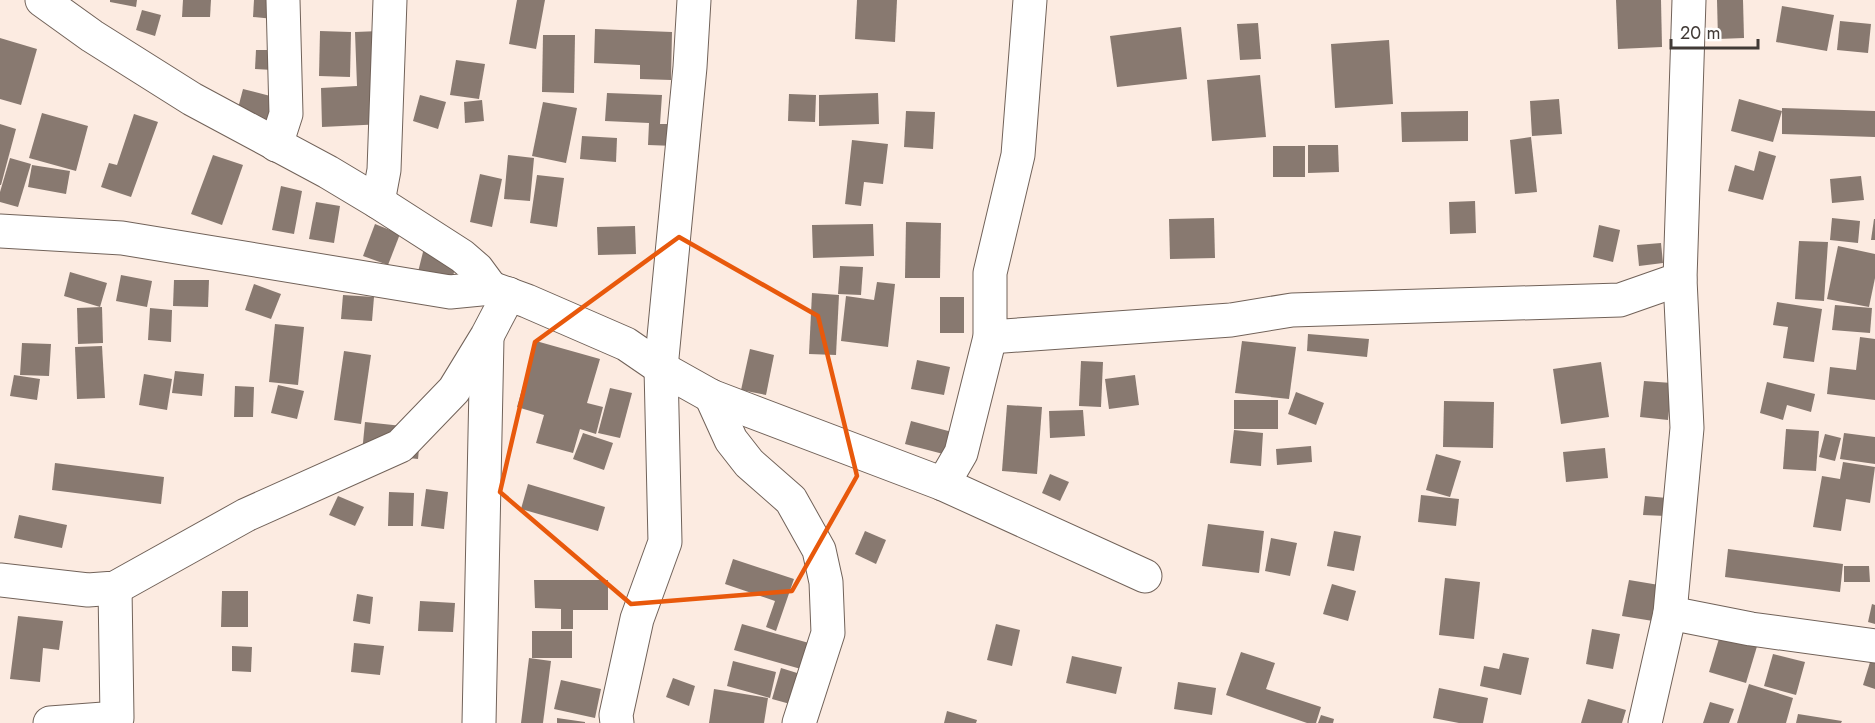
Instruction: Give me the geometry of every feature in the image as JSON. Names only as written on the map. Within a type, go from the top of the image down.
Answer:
[{"type":"street","points":[[42,0],[92,36],[192,99],[378,202],[462,256],[500,291],[627,344],[661,369],[711,396],[943,484],[1145,576]]},
{"type":"street","points":[[276,145],[286,114],[283,0]]},
{"type":"street","points":[[378,202],[384,170],[390,0]]},
{"type":"street","points":[[617,723],[616,715],[637,619],[665,542],[661,369],[690,67],[694,0]]},
{"type":"street","points":[[943,484],[961,453],[990,337],[990,273],[1018,155],[1030,0]]},
{"type":"street","points":[[1646,723],[1670,613],[1687,428],[1680,279],[1689,0]]},
{"type":"street","points":[[0,231],[122,238],[450,292],[500,291]]},
{"type":"street","points":[[990,337],[1231,320],[1292,310],[1620,300],[1680,279]]},
{"type":"street","points":[[479,723],[483,428],[487,336],[500,291]]},
{"type":"street","points":[[0,580],[88,590],[115,588],[246,515],[400,446],[454,390],[487,336]]},
{"type":"street","points":[[711,396],[731,440],[749,463],[791,500],[819,550],[826,582],[828,633],[799,723]]},
{"type":"street","points":[[50,723],[117,718],[115,588]]},
{"type":"street","points":[[1670,613],[1751,629],[1875,646]]},
{"type":"highlighted area","points":[[679,237],[818,316],[857,476],[792,591],[631,604],[500,492],[535,342]]},
{"type":"building","points":[[110,0],[137,0],[136,7],[110,2]]},
{"type":"building","points":[[183,0],[211,0],[210,17],[182,17]]},
{"type":"building","points":[[254,0],[277,0],[274,19],[253,17]]},
{"type":"building","points":[[517,0],[545,0],[536,49],[509,44]]},
{"type":"building","points":[[857,0],[897,0],[895,42],[855,39]]},
{"type":"building","points":[[1616,0],[1661,0],[1662,47],[1618,49]]},
{"type":"building","points":[[1717,0],[1743,0],[1744,38],[1718,39]]},
{"type":"building","points":[[1782,6],[1834,15],[1827,51],[1776,42]]},
{"type":"building","points":[[142,10],[161,15],[155,36],[136,30]]},
{"type":"building","points":[[1840,21],[1871,24],[1868,53],[1837,50]]},
{"type":"building","points":[[1258,23],[1261,59],[1240,60],[1237,24]]},
{"type":"building","points":[[1181,27],[1187,79],[1117,87],[1110,36]]},
{"type":"building","points":[[595,29],[672,32],[671,80],[640,79],[640,65],[594,63]]},
{"type":"building","points":[[320,31],[351,32],[350,77],[319,76]]},
{"type":"building","points":[[380,31],[384,124],[322,127],[321,88],[357,86],[355,32]]},
{"type":"building","points":[[543,35],[575,35],[574,93],[542,92]]},
{"type":"building","points":[[0,38],[37,49],[21,105],[0,99]]},
{"type":"building","points":[[1389,40],[1393,104],[1335,108],[1331,44]]},
{"type":"building","points":[[256,50],[275,50],[273,70],[255,69]]},
{"type":"building","points":[[456,60],[485,64],[479,99],[450,95]]},
{"type":"building","points":[[1260,75],[1266,137],[1212,141],[1207,80]]},
{"type":"building","points":[[243,89],[278,98],[272,122],[237,112]]},
{"type":"building","points":[[607,93],[662,95],[660,124],[675,124],[675,146],[648,145],[649,123],[605,121]]},
{"type":"building","points":[[878,93],[879,124],[819,126],[819,95]]},
{"type":"building","points":[[789,94],[816,95],[815,122],[788,121]]},
{"type":"building","points":[[420,95],[446,102],[438,129],[413,121]]},
{"type":"building","points":[[1559,99],[1562,134],[1532,136],[1530,101]]},
{"type":"building","points":[[1739,99],[1782,111],[1773,142],[1731,131]]},
{"type":"building","points":[[482,100],[484,121],[465,123],[464,102]]},
{"type":"building","points":[[543,102],[577,108],[566,163],[532,156]]},
{"type":"building","points":[[1782,108],[1875,111],[1875,137],[1782,134]]},
{"type":"building","points":[[906,111],[935,112],[933,149],[904,147]]},
{"type":"building","points":[[1468,111],[1468,141],[1402,142],[1401,112]]},
{"type":"building","points":[[42,113],[88,126],[76,171],[29,158]]},
{"type":"building","points":[[134,114],[158,122],[131,197],[101,187],[109,163],[117,165]]},
{"type":"building","points":[[0,124],[16,129],[1,185],[0,185]]},
{"type":"building","points":[[582,136],[617,138],[616,162],[580,159]]},
{"type":"building","points":[[1531,137],[1537,192],[1515,194],[1510,140]]},
{"type":"building","points":[[852,140],[888,144],[883,184],[864,182],[861,206],[845,204]]},
{"type":"building","points":[[1308,145],[1338,145],[1339,172],[1308,173]]},
{"type":"building","points":[[1273,146],[1305,146],[1305,177],[1273,177]]},
{"type":"building","points":[[1759,151],[1776,156],[1763,200],[1728,191],[1735,165],[1754,171]]},
{"type":"building","points":[[213,155],[243,165],[222,225],[191,214]]},
{"type":"building","points":[[508,155],[534,158],[530,201],[504,199]]},
{"type":"building","points":[[10,158],[31,164],[18,207],[0,202],[0,192]]},
{"type":"building","points":[[32,165],[70,171],[66,194],[28,187]]},
{"type":"building","points":[[480,174],[502,179],[492,227],[470,222]]},
{"type":"building","points":[[537,175],[564,178],[557,227],[530,223]]},
{"type":"building","points":[[1861,176],[1864,200],[1832,203],[1830,179]]},
{"type":"building","points":[[281,186],[302,191],[294,234],[272,230]]},
{"type":"building","points":[[1475,201],[1476,233],[1450,234],[1449,202]]},
{"type":"building","points":[[316,202],[340,206],[334,243],[309,239]]},
{"type":"building","points":[[1214,218],[1215,258],[1170,259],[1169,219]]},
{"type":"building","points":[[1832,218],[1860,221],[1858,243],[1830,240]]},
{"type":"building","points":[[1874,219],[1875,240],[1871,240]]},
{"type":"building","points":[[906,222],[941,223],[940,278],[905,278]]},
{"type":"building","points":[[375,224],[400,234],[388,265],[363,256]]},
{"type":"building","points":[[873,224],[874,256],[813,258],[812,225]]},
{"type":"building","points":[[1599,225],[1620,230],[1613,262],[1593,257]]},
{"type":"building","points":[[635,226],[636,254],[598,255],[597,227]]},
{"type":"building","points":[[1799,241],[1828,242],[1824,301],[1795,299]]},
{"type":"building","points":[[1661,243],[1663,263],[1639,266],[1637,245]]},
{"type":"building","points":[[1838,246],[1875,254],[1875,278],[1869,307],[1827,299]]},
{"type":"building","points":[[424,248],[458,257],[452,280],[418,272]]},
{"type":"building","points":[[840,266],[863,267],[861,295],[838,294]]},
{"type":"building","points":[[70,272],[107,283],[100,307],[64,296]]},
{"type":"building","points":[[121,275],[152,281],[147,307],[116,301]]},
{"type":"building","points":[[174,280],[209,280],[208,307],[173,306]]},
{"type":"building","points":[[877,282],[895,284],[888,347],[841,341],[846,296],[874,300]]},
{"type":"building","points":[[254,284],[281,294],[271,319],[245,310]]},
{"type":"building","points":[[812,293],[839,295],[836,355],[809,354]]},
{"type":"building","points":[[343,295],[374,297],[372,321],[341,319]]},
{"type":"building","points":[[940,297],[964,297],[964,333],[940,333]]},
{"type":"building","points":[[1777,302],[1822,309],[1814,362],[1783,358],[1788,327],[1773,325]]},
{"type":"building","points":[[1835,305],[1872,308],[1870,333],[1832,330]]},
{"type":"building","points":[[102,307],[103,343],[78,344],[77,308]]},
{"type":"building","points":[[150,308],[172,310],[171,342],[148,340]]},
{"type":"building","points":[[275,324],[304,327],[298,385],[269,382]]},
{"type":"building","points":[[1308,334],[1369,339],[1367,357],[1307,351]]},
{"type":"building","points":[[1860,337],[1875,339],[1875,400],[1827,394],[1830,367],[1856,370]]},
{"type":"building","points":[[536,341],[600,359],[587,403],[603,407],[596,434],[580,429],[573,453],[536,443],[544,415],[517,407]]},
{"type":"building","points":[[1242,341],[1296,347],[1289,399],[1235,393]]},
{"type":"building","points":[[22,343],[51,344],[49,376],[20,375]]},
{"type":"building","points":[[102,346],[105,398],[77,399],[75,347]]},
{"type":"building","points":[[750,349],[774,355],[766,395],[741,390]]},
{"type":"building","points":[[344,351],[371,355],[361,424],[334,420]]},
{"type":"building","points":[[917,360],[950,367],[944,395],[911,389]]},
{"type":"building","points":[[1081,361],[1103,362],[1101,407],[1079,406]]},
{"type":"building","points":[[1601,362],[1609,417],[1561,424],[1553,369]]},
{"type":"building","points":[[175,371],[204,374],[202,396],[172,393]]},
{"type":"building","points":[[144,374],[172,379],[167,410],[139,405]]},
{"type":"building","points":[[14,375],[40,379],[37,400],[10,396]]},
{"type":"building","points":[[1135,375],[1139,405],[1109,409],[1105,379]]},
{"type":"building","points":[[1644,381],[1672,383],[1668,420],[1640,417]]},
{"type":"building","points":[[1767,382],[1815,394],[1811,412],[1787,405],[1783,420],[1760,413]]},
{"type":"building","points":[[278,385],[304,391],[297,419],[271,413]]},
{"type":"building","points":[[235,386],[254,387],[253,417],[234,417]]},
{"type":"building","points":[[610,388],[632,393],[620,438],[598,433]]},
{"type":"building","points":[[1296,392],[1324,403],[1316,425],[1288,414]]},
{"type":"building","points":[[1234,400],[1278,400],[1278,429],[1234,429]]},
{"type":"building","points":[[1444,401],[1494,402],[1493,448],[1443,447]]},
{"type":"building","points":[[1007,405],[1042,407],[1037,474],[1002,471]]},
{"type":"building","points":[[1083,410],[1085,436],[1050,438],[1049,411]]},
{"type":"building","points":[[911,421],[952,432],[947,455],[905,444]]},
{"type":"building","points":[[365,422],[421,428],[418,459],[362,453]]},
{"type":"building","points":[[1786,429],[1819,431],[1816,471],[1783,469]]},
{"type":"building","points":[[1234,430],[1263,433],[1261,466],[1230,463]]},
{"type":"building","points":[[583,433],[613,443],[604,470],[573,459]]},
{"type":"building","points":[[1844,433],[1875,437],[1875,464],[1840,459]]},
{"type":"building","points":[[1825,434],[1841,438],[1835,461],[1819,457]]},
{"type":"building","points":[[1311,446],[1312,462],[1277,465],[1276,449]]},
{"type":"building","points":[[1605,448],[1608,478],[1566,482],[1563,452]]},
{"type":"building","points":[[1436,454],[1461,461],[1450,497],[1426,490]]},
{"type":"building","points":[[1843,462],[1875,467],[1870,503],[1846,499],[1841,531],[1813,527],[1822,476],[1840,479]]},
{"type":"building","points":[[55,463],[164,477],[161,504],[52,490]]},
{"type":"building","points":[[1050,474],[1069,482],[1060,501],[1042,493]]},
{"type":"building","points":[[528,484],[605,507],[598,531],[521,509]]},
{"type":"building","points":[[426,489],[448,492],[444,529],[421,526]]},
{"type":"building","points":[[389,492],[414,493],[413,526],[388,526]]},
{"type":"building","points":[[1421,495],[1459,499],[1456,526],[1418,522]]},
{"type":"building","points":[[338,496],[364,507],[355,526],[329,515]]},
{"type":"building","points":[[1645,496],[1667,498],[1666,516],[1643,515]]},
{"type":"building","points":[[19,515],[67,525],[62,548],[14,538]]},
{"type":"building","points":[[1208,524],[1264,531],[1259,573],[1202,566]]},
{"type":"building","points":[[865,531],[886,540],[876,564],[855,554]]},
{"type":"building","points":[[1334,531],[1361,536],[1354,571],[1327,566]]},
{"type":"building","points":[[1271,538],[1297,543],[1290,576],[1265,571]]},
{"type":"building","points":[[1728,549],[1843,564],[1840,592],[1725,577]]},
{"type":"building","points":[[733,559],[794,579],[776,631],[766,627],[775,601],[725,584]]},
{"type":"building","points":[[1844,566],[1869,566],[1870,582],[1844,582]]},
{"type":"building","points":[[1445,578],[1480,582],[1474,639],[1439,635]]},
{"type":"building","points":[[534,580],[608,580],[608,610],[573,610],[573,629],[561,629],[561,609],[535,608]]},
{"type":"building","points":[[1629,580],[1659,585],[1653,621],[1622,616]]},
{"type":"building","points":[[1332,584],[1356,591],[1348,621],[1323,614]]},
{"type":"building","points":[[222,591],[248,591],[248,627],[221,627]]},
{"type":"building","points":[[357,594],[373,597],[370,624],[353,621]]},
{"type":"building","points":[[420,601],[455,603],[453,632],[418,631]]},
{"type":"building","points":[[1872,604],[1875,605],[1875,624],[1868,622]]},
{"type":"building","points":[[18,616],[63,621],[59,650],[43,648],[40,682],[10,679]]},
{"type":"building","points":[[742,624],[816,645],[808,671],[734,650]]},
{"type":"building","points":[[996,624],[1020,630],[1012,666],[987,660]]},
{"type":"building","points":[[1592,629],[1620,634],[1613,669],[1586,664]]},
{"type":"building","points":[[532,631],[572,631],[572,658],[532,658]]},
{"type":"building","points":[[1721,632],[1758,643],[1746,683],[1709,672]]},
{"type":"building","points":[[354,643],[384,646],[380,675],[351,672]]},
{"type":"building","points":[[232,646],[252,647],[251,672],[232,671]]},
{"type":"building","points":[[1241,652],[1275,663],[1266,689],[1321,707],[1316,723],[1307,723],[1226,695]]},
{"type":"building","points":[[1503,653],[1529,658],[1521,695],[1480,686],[1484,666],[1499,669]]},
{"type":"building","points":[[1773,654],[1805,662],[1796,695],[1764,686]]},
{"type":"building","points":[[1072,656],[1122,667],[1116,694],[1066,683]]},
{"type":"building","points":[[529,658],[551,661],[543,723],[521,723]]},
{"type":"building","points":[[1871,659],[1875,660],[1875,689],[1863,685]]},
{"type":"building","points":[[733,661],[776,672],[770,698],[727,686]]},
{"type":"building","points":[[781,668],[810,677],[801,707],[772,699]]},
{"type":"building","points":[[673,678],[695,686],[689,706],[666,697]]},
{"type":"building","points":[[561,680],[601,689],[595,718],[554,709]]},
{"type":"building","points":[[1178,682],[1216,688],[1212,715],[1174,709]]},
{"type":"building","points":[[1749,684],[1793,698],[1786,723],[1737,723]]},
{"type":"building","points":[[1439,688],[1488,698],[1483,723],[1459,723],[1433,718]]},
{"type":"building","points":[[714,689],[768,698],[764,723],[709,723]]},
{"type":"building","points":[[1588,699],[1626,710],[1622,723],[1581,723]]},
{"type":"building","points":[[1710,702],[1734,709],[1729,723],[1703,723]]},
{"type":"building","points":[[947,711],[977,720],[976,723],[944,723]]},
{"type":"building","points":[[1798,714],[1842,721],[1841,723],[1796,723]]},
{"type":"building","points":[[1321,715],[1334,719],[1333,723],[1318,723]]},
{"type":"building","points":[[557,718],[585,722],[585,723],[557,723]]}]
